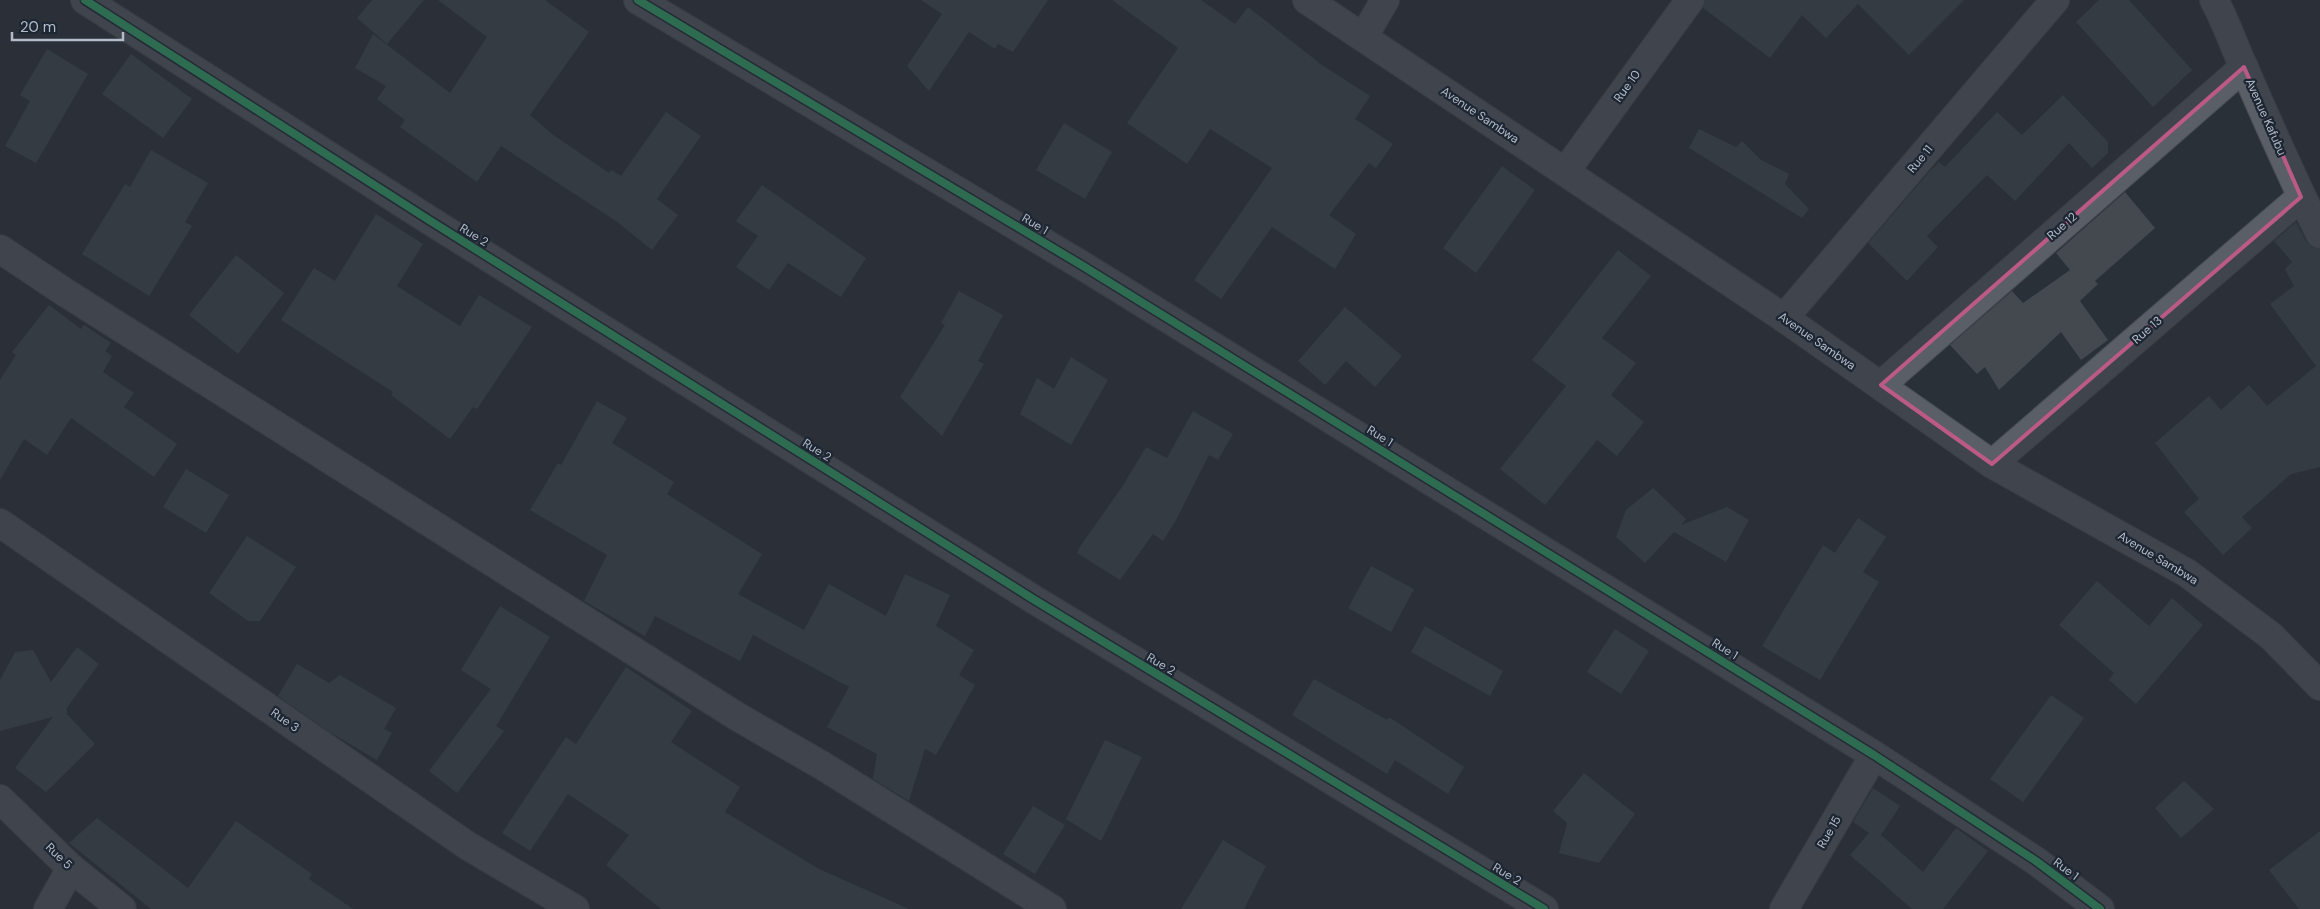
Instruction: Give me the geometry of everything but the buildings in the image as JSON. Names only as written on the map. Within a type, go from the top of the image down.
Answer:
[{"type":"street","name":"Rue 2","points":[[85,0],[429,220],[1033,599],[1544,909]]},
{"type":"street","name":"Rue 1","points":[[638,0],[1083,266],[1874,755],[2036,861],[2100,909]]},
{"type":"street","name":"Avenue Sambwa","points":[[1307,0],[1364,36],[1784,318],[1992,464],[2187,573],[2271,636],[2320,686]]},
{"type":"street","points":[[1364,36],[1385,0]]},
{"type":"street","name":"Rue 10","points":[[1565,172],[1690,0]]},
{"type":"street","name":"Rue 11","points":[[1784,318],[2055,0]]},
{"type":"street","name":"Avenue Kafubu","points":[[2214,0],[2226,20],[2244,67],[2301,197],[2320,234]]},
{"type":"street","name":"Rue 12","points":[[1881,385],[2244,67]]},
{"type":"street","name":"Rue 13","points":[[1992,464],[2301,197]]},
{"type":"street","points":[[0,248],[66,293],[738,717],[823,766],[1052,909]]},
{"type":"street","name":"Rue 3","points":[[0,523],[468,846],[575,909]]},
{"type":"street","name":"Rue 15","points":[[1784,909],[1874,755]]},
{"type":"street","name":"Rue 5","points":[[0,799],[70,868],[122,909]]},
{"type":"street","points":[[48,909],[70,868]]},
{"type":"highlighted area","points":[[2244,67],[2301,197],[1992,464],[1881,385]]},
{"type":"cycle path","points":[[85,0],[429,220],[1033,599],[1544,909]]},
{"type":"cycle path","points":[[638,0],[1083,266],[1874,755],[2036,861],[2100,909]]}]
